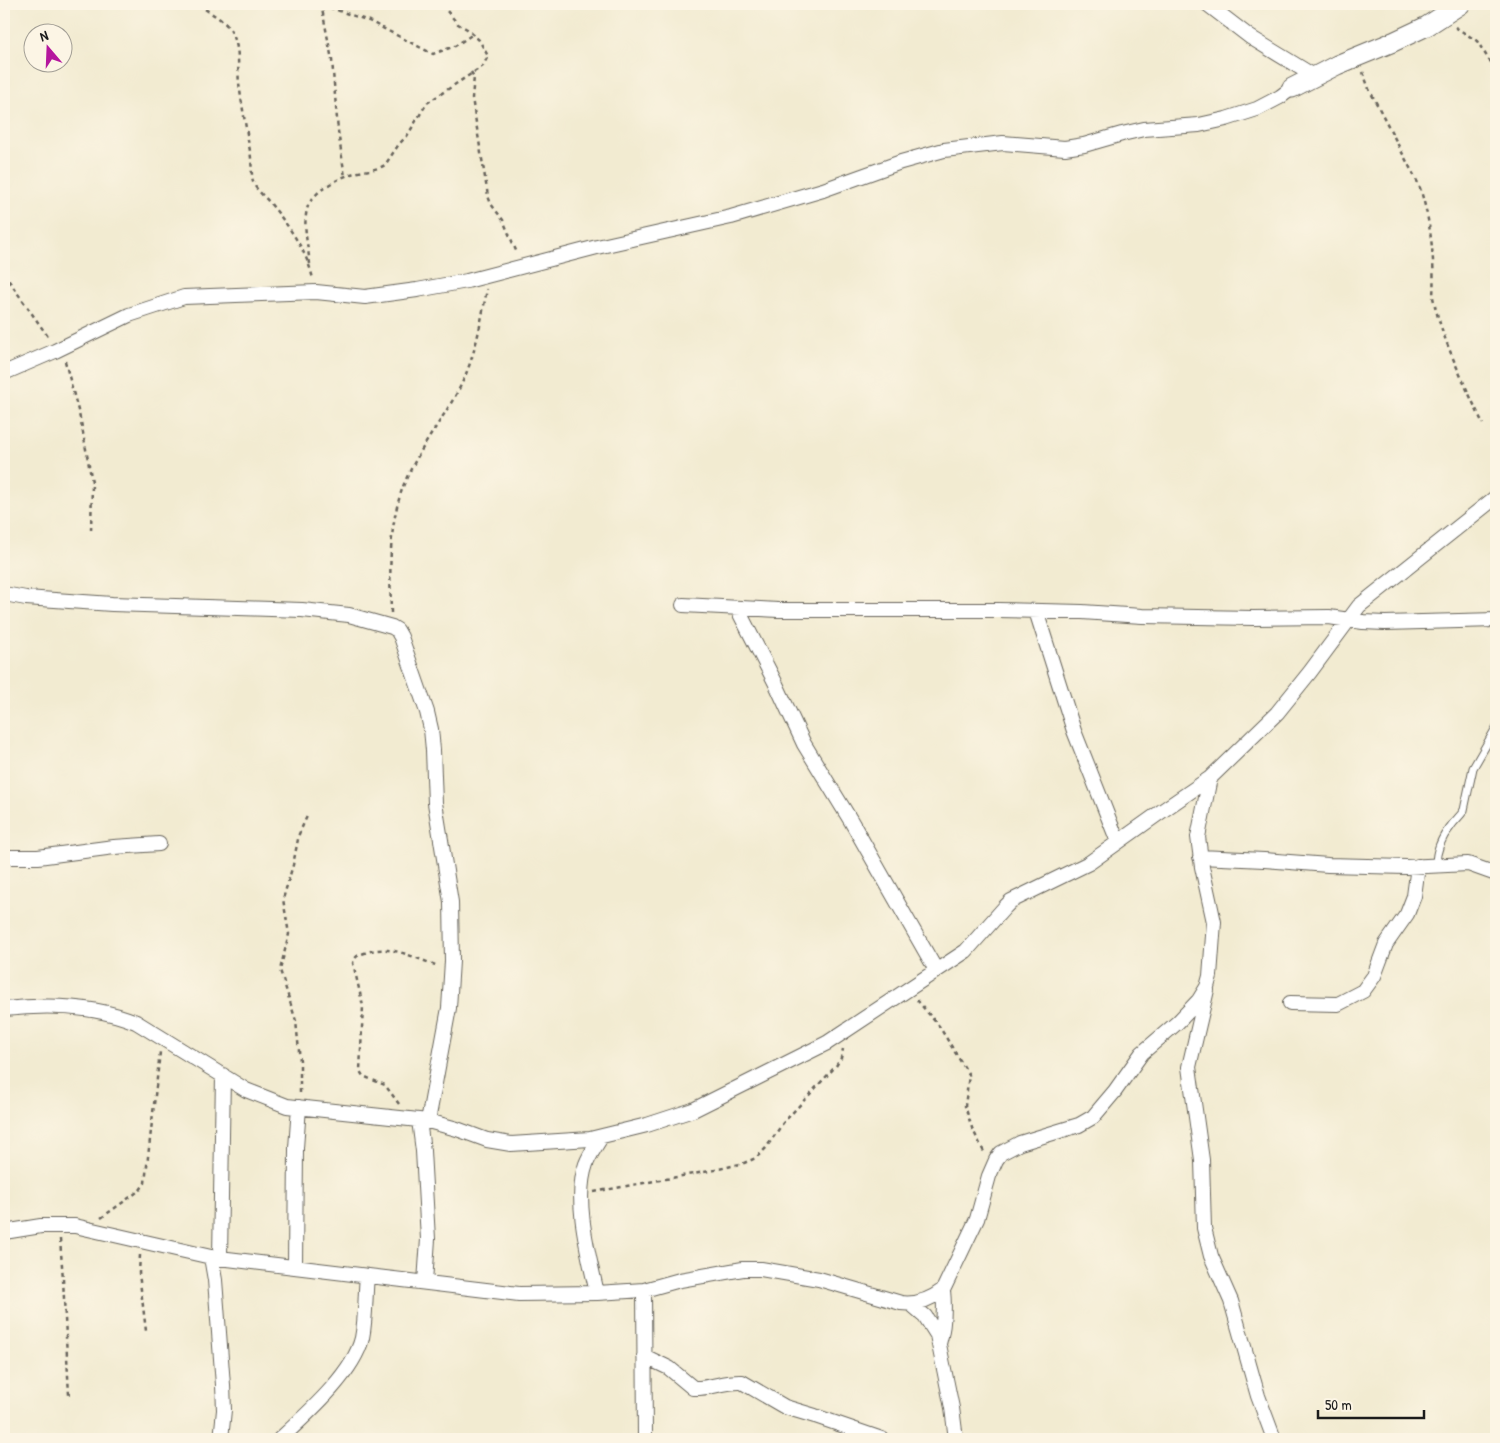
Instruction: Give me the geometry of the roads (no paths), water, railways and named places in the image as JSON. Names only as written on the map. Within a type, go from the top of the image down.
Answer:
[{"type":"street","points":[[1207,4],[1250,38],[1314,76]]},
{"type":"street","points":[[4,373],[129,315],[184,297],[316,292],[350,296],[389,295],[489,275],[597,247],[731,216],[823,190],[901,162],[944,150],[1003,142],[1066,148],[1144,129],[1199,125],[1226,119],[1257,109],[1314,76],[1393,42],[1438,19],[1461,4]]},
{"type":"street","points":[[4,1009],[37,1005],[74,1008],[118,1015],[136,1022],[256,1095],[287,1106],[419,1120],[457,1129],[487,1140],[511,1144],[601,1137],[693,1110],[744,1086],[844,1033],[966,950],[1012,901],[1089,863],[1210,778],[1277,713],[1310,672],[1347,620],[1367,599],[1496,497]]},
{"type":"street","points":[[4,594],[26,598],[112,604],[302,610],[349,615],[397,630],[427,712],[431,729],[434,750],[435,803],[451,902],[449,1008],[419,1120],[423,1151],[428,1239],[425,1282]]},
{"type":"street","points":[[683,604],[826,611],[1036,611],[1151,616],[1329,617],[1385,623],[1496,620]]},
{"type":"street","points":[[737,608],[804,744],[851,821],[936,970]]},
{"type":"street","points":[[1036,611],[1074,731],[1118,842]]},
{"type":"street","points":[[1210,778],[1198,837],[1200,857],[1214,922],[1211,969],[1203,1013],[1189,1062],[1202,1160],[1204,1228],[1210,1256],[1231,1301],[1258,1396],[1274,1439]]},
{"type":"street","points":[[4,857],[38,857],[114,847],[159,844]]},
{"type":"street","points":[[1200,857],[1328,866],[1468,864],[1496,874]]},
{"type":"street","points":[[1290,1003],[1338,1004],[1363,991],[1374,976],[1386,944],[1407,914],[1414,896],[1418,866]]},
{"type":"street","points":[[4,1232],[58,1225],[85,1228],[216,1257],[520,1294],[644,1290],[680,1280],[743,1269],[761,1269],[819,1279],[901,1303],[911,1304],[930,1299],[943,1290],[977,1219],[992,1167],[1001,1154],[1020,1143],[1079,1125],[1093,1117],[1115,1091],[1142,1053],[1178,1022],[1199,1000],[1207,987]]},
{"type":"street","points":[[221,1439],[224,1410],[215,1280],[223,1075]]},
{"type":"street","points":[[296,1266],[296,1148],[299,1107]]},
{"type":"street","points":[[597,1293],[585,1235],[581,1195],[586,1165],[601,1137]]},
{"type":"street","points":[[280,1439],[313,1407],[343,1373],[358,1349],[362,1331],[367,1276]]},
{"type":"street","points":[[644,1290],[645,1439]]},
{"type":"street","points":[[940,1344],[944,1327],[945,1308],[943,1290]]},
{"type":"street","points":[[911,1304],[931,1324],[940,1344],[956,1439]]},
{"type":"street","points":[[644,1356],[669,1368],[692,1388],[707,1388],[742,1382],[792,1410],[882,1439]]},
{"type":"lane","points":[[1436,865],[1438,846],[1444,834],[1461,814],[1473,768],[1496,728]]}]
